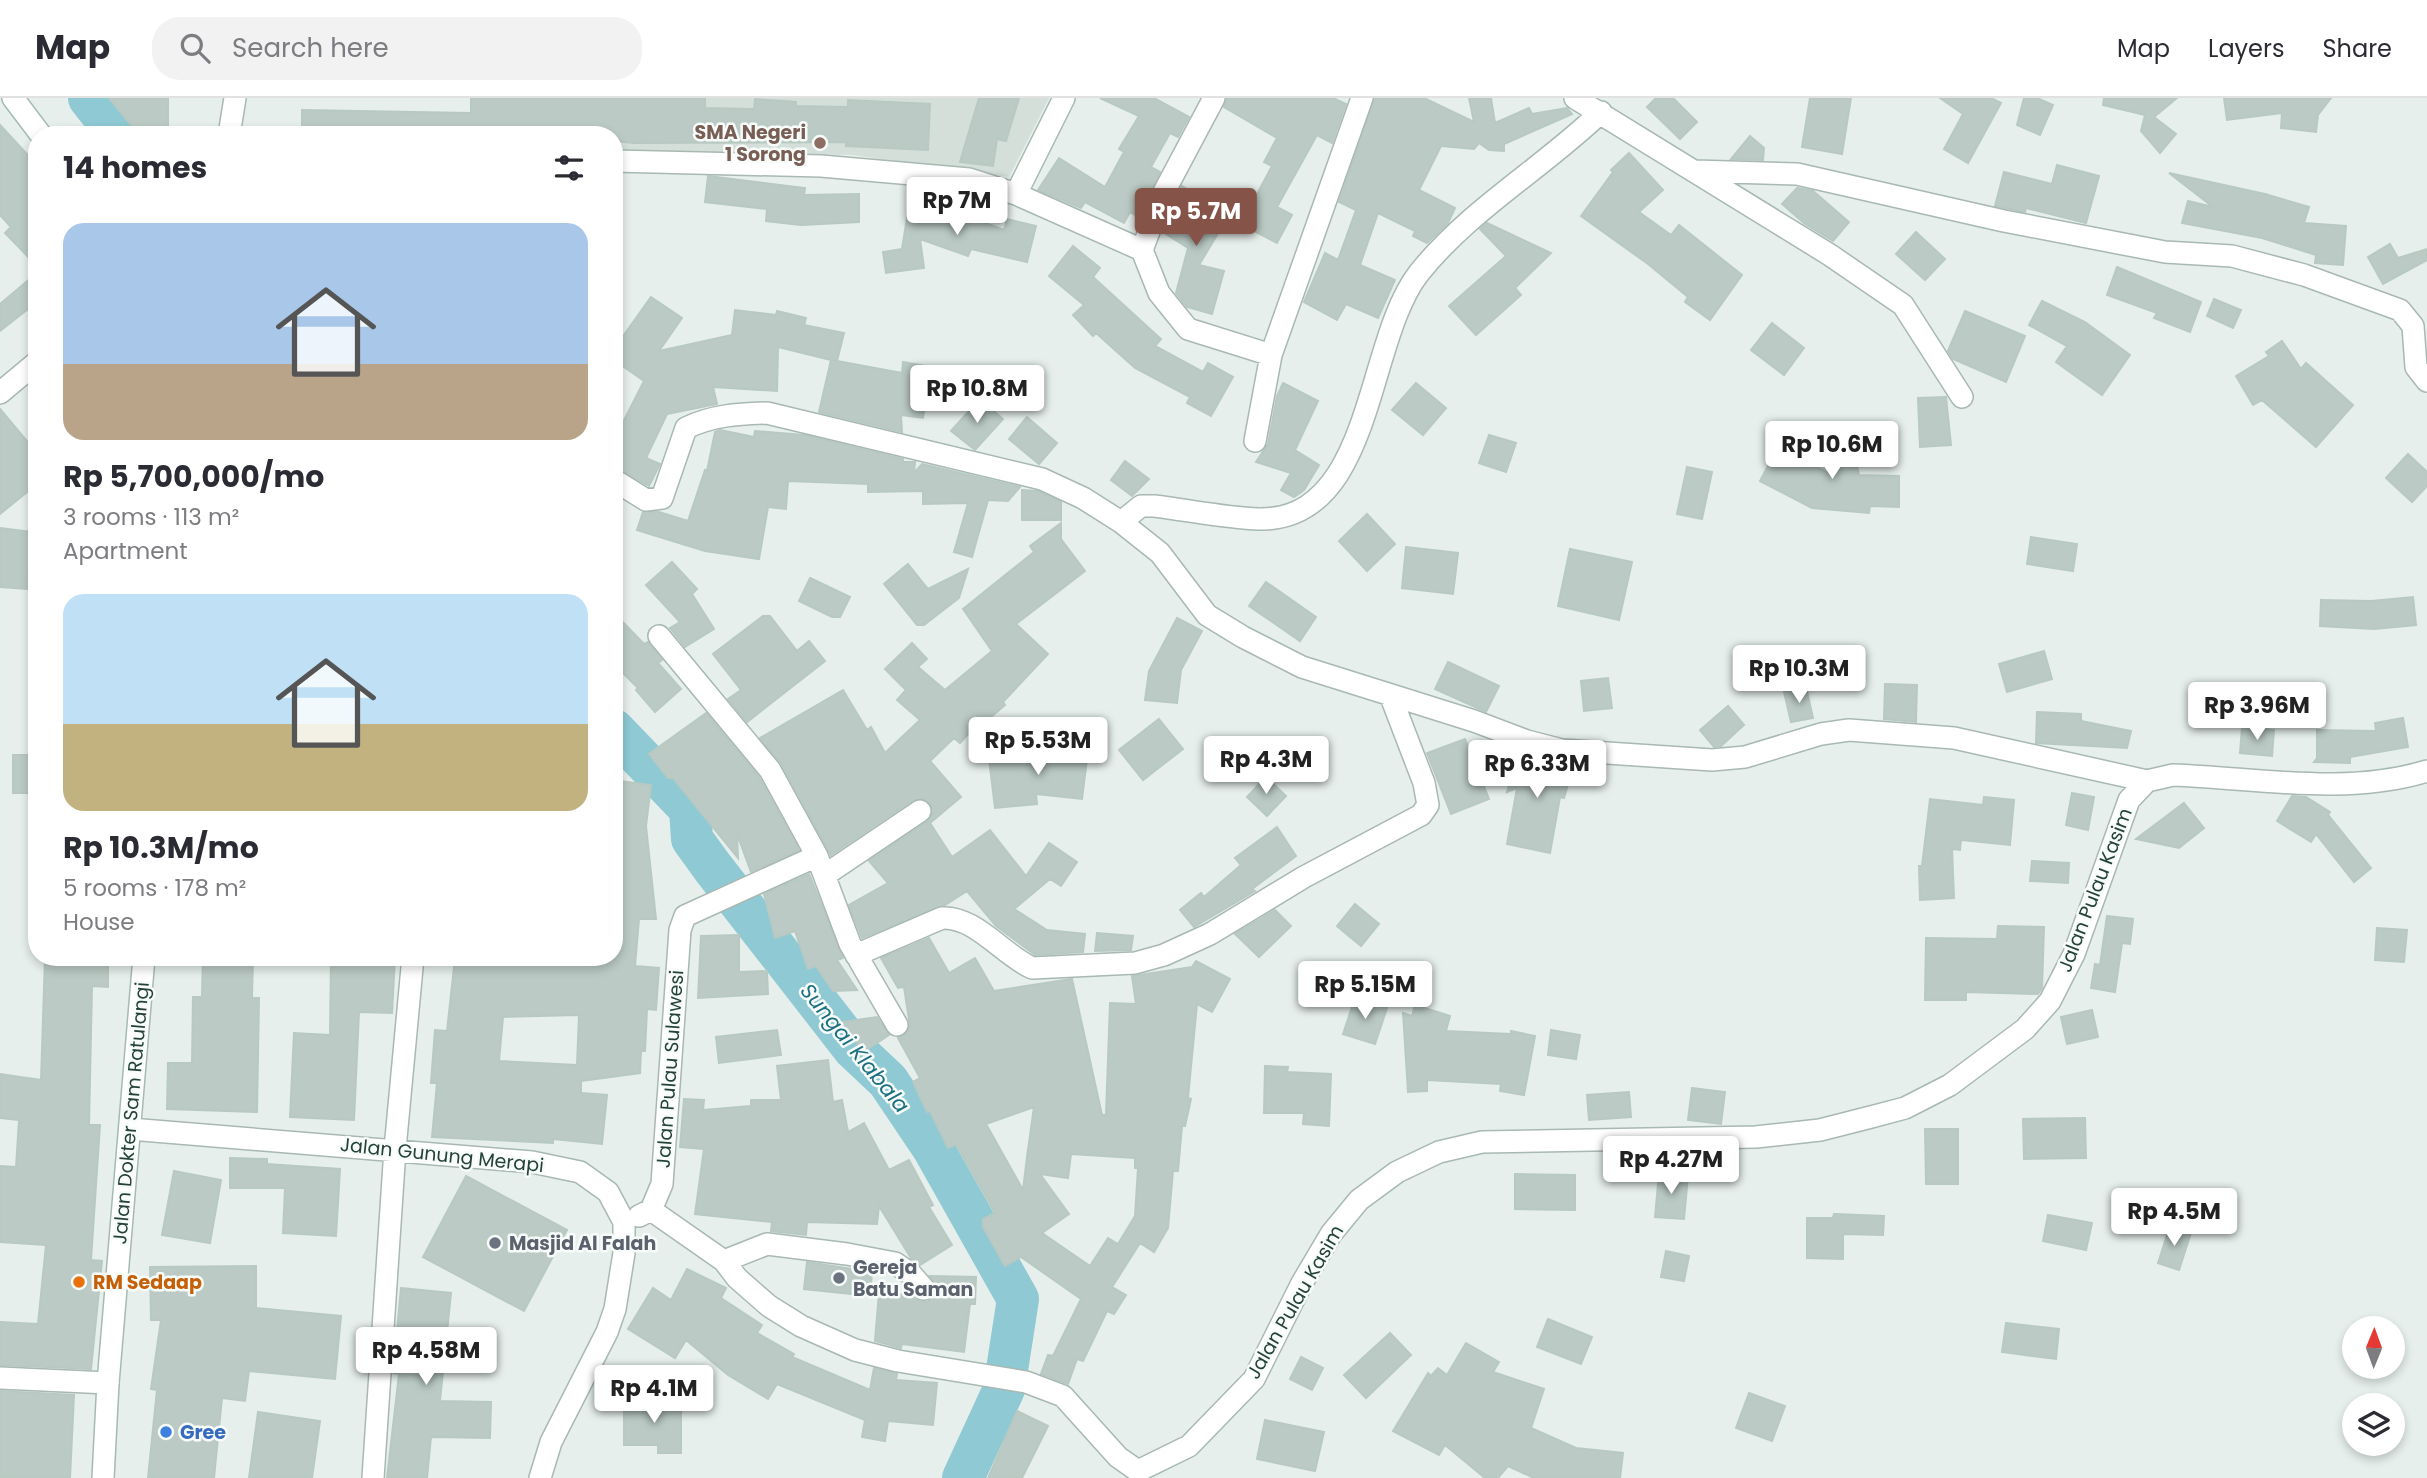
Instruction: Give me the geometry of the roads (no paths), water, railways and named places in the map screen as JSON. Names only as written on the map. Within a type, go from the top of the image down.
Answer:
[{"type":"street","points":[[13,98],[34,126]]},
{"type":"street","points":[[230,126],[235,98]]},
{"type":"street","points":[[1016,194],[1064,98]]},
{"type":"street","points":[[1214,98],[1163,194],[1142,250],[1159,293],[1188,328],[1271,355]]},
{"type":"street","points":[[1255,441],[1271,355],[1362,98]]},
{"type":"street","points":[[1575,98],[1903,305],[1962,397]]},
{"type":"street","points":[[1121,522],[1141,506],[1260,519],[1282,516],[1297,511],[1327,492],[1357,436],[1402,302],[1418,274],[1454,236],[1572,140],[1601,112]]},
{"type":"street","points":[[623,160],[821,166],[969,179],[1016,194],[1142,250]]},
{"type":"street","points":[[1695,172],[1797,174],[2004,221],[2165,252],[2232,256],[2304,275],[2400,310],[2413,326],[2416,367],[2427,381]]},
{"type":"street","points":[[0,393],[28,370]]},
{"type":"street","points":[[623,486],[646,500],[662,498],[686,428],[703,420],[730,414],[767,412],[1042,479],[1083,498],[1121,522],[1160,553],[1207,615],[1302,667],[1562,750],[1712,761],[1745,757],[1821,734],[1849,730],[1954,738],[2147,781],[2173,775],[2348,784],[2387,782],[2427,771]]},
{"type":"street","points":[[659,636],[770,770],[821,866],[856,955],[897,1025]]},
{"type":"street","points":[[856,955],[942,918],[956,917],[1016,961],[1032,968],[1135,963],[1164,955],[1210,934],[1304,877],[1421,815],[1428,805],[1424,783],[1391,697]]},
{"type":"street","name":"Jalan Pulau Kasim","points":[[723,1261],[737,1278],[769,1306],[801,1326],[844,1346],[898,1361],[1026,1382],[1063,1396],[1136,1475],[1189,1446],[1254,1378],[1307,1273],[1331,1234],[1360,1200],[1397,1172],[1438,1152],[1482,1142],[1756,1138],[1820,1129],[1905,1108],[1950,1085],[2025,1029],[2050,1001],[2074,954],[2129,800],[2147,781]]},
{"type":"street","points":[[821,866],[920,811]]},
{"type":"street","name":"Jalan Pulau Sulawesi","points":[[651,1210],[663,1184],[680,930],[685,916],[760,880],[821,866]]},
{"type":"street","name":"Jalan Dokter Sam Ratulangi","points":[[103,1478],[108,1383],[143,966]]},
{"type":"street","points":[[373,1478],[395,1149],[412,966]]},
{"type":"street","name":"Jalan Gunung Merapi","points":[[130,1129],[521,1160],[580,1172],[608,1192],[624,1222],[624,1253],[615,1309],[551,1442],[540,1478]]},
{"type":"street","points":[[624,1222],[651,1210],[723,1261],[757,1245],[767,1244],[895,1263],[924,1289]]},
{"type":"street","points":[[0,1378],[108,1383]]},
{"type":"waterway","name":"Sungai Klabala","points":[[89,98],[111,126]]},
{"type":"waterway","name":"Sungai Klabala","points":[[623,739],[690,809],[692,839],[713,868],[854,1049],[888,1081],[933,1148],[1018,1299],[1004,1389],[963,1478]]},
{"type":"place","name":"SMA Negeri 1 Sorong","points":[[820,143]]},
{"type":"place","name":"Masjid Al Falah","points":[[495,1243]]},
{"type":"place","name":"Gereja Batu Saman","points":[[839,1278]]},
{"type":"place","name":"RM Sedaap","points":[[79,1282]]},
{"type":"place","name":"Gree","points":[[166,1432]]}]
